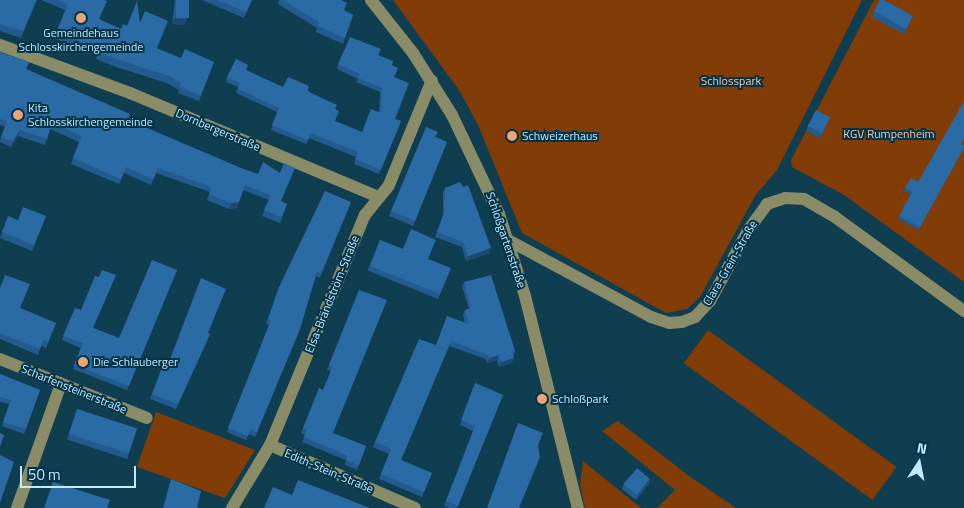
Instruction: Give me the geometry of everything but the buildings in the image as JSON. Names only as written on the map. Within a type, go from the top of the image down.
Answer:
[{"type":"street","name":"Schloßgartenstraße","points":[[371,0],[432,80],[471,150],[508,240],[555,410],[578,508]]},
{"type":"street","name":"Dornbergerstraße","points":[[0,45],[130,93],[379,197]]},
{"type":"street","name":"Elsa-Brändström-Straße","points":[[232,508],[270,445],[365,215],[389,184],[432,80]]},
{"type":"street","name":"Clara-Grein-Straße","points":[[508,240],[651,317],[682,322],[695,317],[710,301],[749,229],[767,204],[786,198],[804,199],[835,217],[964,311]]},
{"type":"street","name":"Scharfensteinerstraße","points":[[0,359],[147,418]]},
{"type":"street","points":[[16,508],[61,384]]},
{"type":"street","name":"Edith-Stein-Straße","points":[[270,445],[416,508]]},
{"type":"green space","name":"Schlosspark","points":[[393,0],[862,0],[777,170],[755,196],[700,297],[687,309],[666,313],[522,233],[478,125],[459,90]]},
{"type":"green space","name":"KGV Rumpenheim","points":[[874,0],[964,0],[964,282],[844,195],[792,167],[791,160]]},
{"type":"green space","points":[[708,330],[897,467],[872,500],[684,363]]},
{"type":"green space","points":[[156,412],[255,450],[225,498],[137,467]]},
{"type":"green space","points":[[618,421],[689,476],[736,508],[657,508],[675,490],[602,431]]},
{"type":"green space","points":[[583,461],[641,508],[585,508],[580,485]]},
{"type":"place","name":"Gemeindehaus Schlosskirchengemeinde","points":[[81,18]]},
{"type":"place","name":"Kita Schlosskirchengemeinde","points":[[18,115]]},
{"type":"place","name":"Schweizerhaus","points":[[512,136]]},
{"type":"place","name":"Die Schlauberger","points":[[83,362]]},
{"type":"place","name":"Schloßpark","points":[[542,399]]}]
